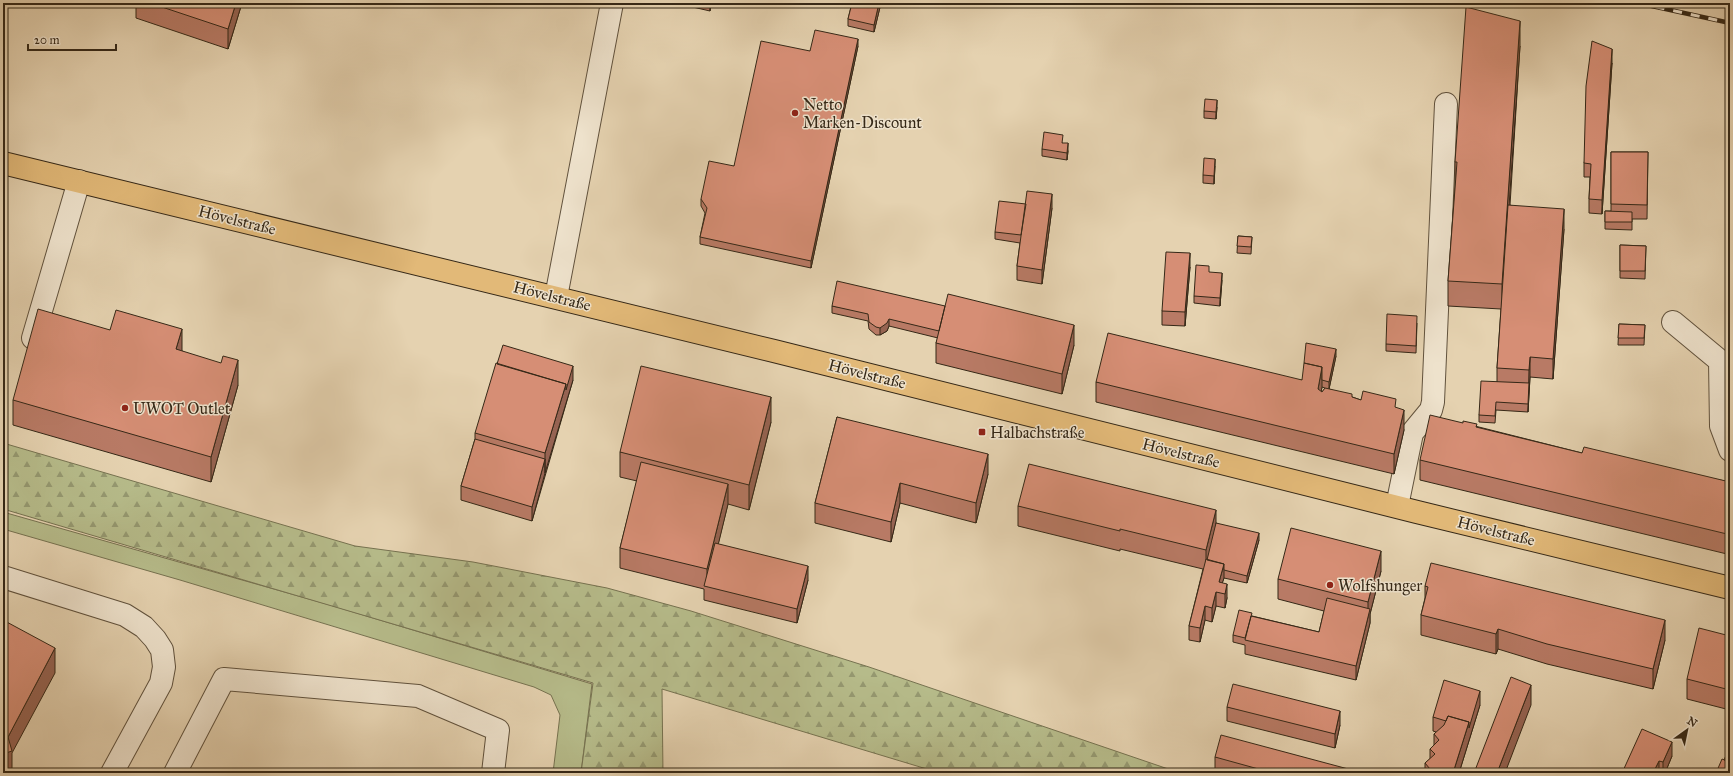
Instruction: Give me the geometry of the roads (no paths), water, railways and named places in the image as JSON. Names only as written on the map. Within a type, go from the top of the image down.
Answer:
[{"type":"main road","name":"Hövelstraße","points":[[3,163],[556,297],[1730,588]]},
{"type":"lane","points":[[556,297],[612,3]]},
{"type":"lane","points":[[1397,506],[1412,433],[1431,410],[1433,402],[1445,158],[1446,104]]},
{"type":"lane","points":[[28,354],[79,181]]},
{"type":"lane","points":[[1673,322],[1720,361],[1721,426],[1730,450]]},
{"type":"lane","points":[[3,577],[125,615],[144,627],[155,639],[162,650],[164,667],[161,683],[112,773]]},
{"type":"lane","points":[[175,773],[224,679],[418,696],[498,730],[493,773]]},
{"type":"railway","points":[[1638,3],[1730,23]]},
{"type":"railway","points":[[1713,3],[1730,7]]},
{"type":"place","name":"Netto Marken-Discount","points":[[795,113]]},
{"type":"place","name":"UWOT Outlet","points":[[125,408]]},
{"type":"place","name":"Halbachstraße","points":[[982,432]]},
{"type":"place","name":"Wolfshunger","points":[[1330,585]]}]
